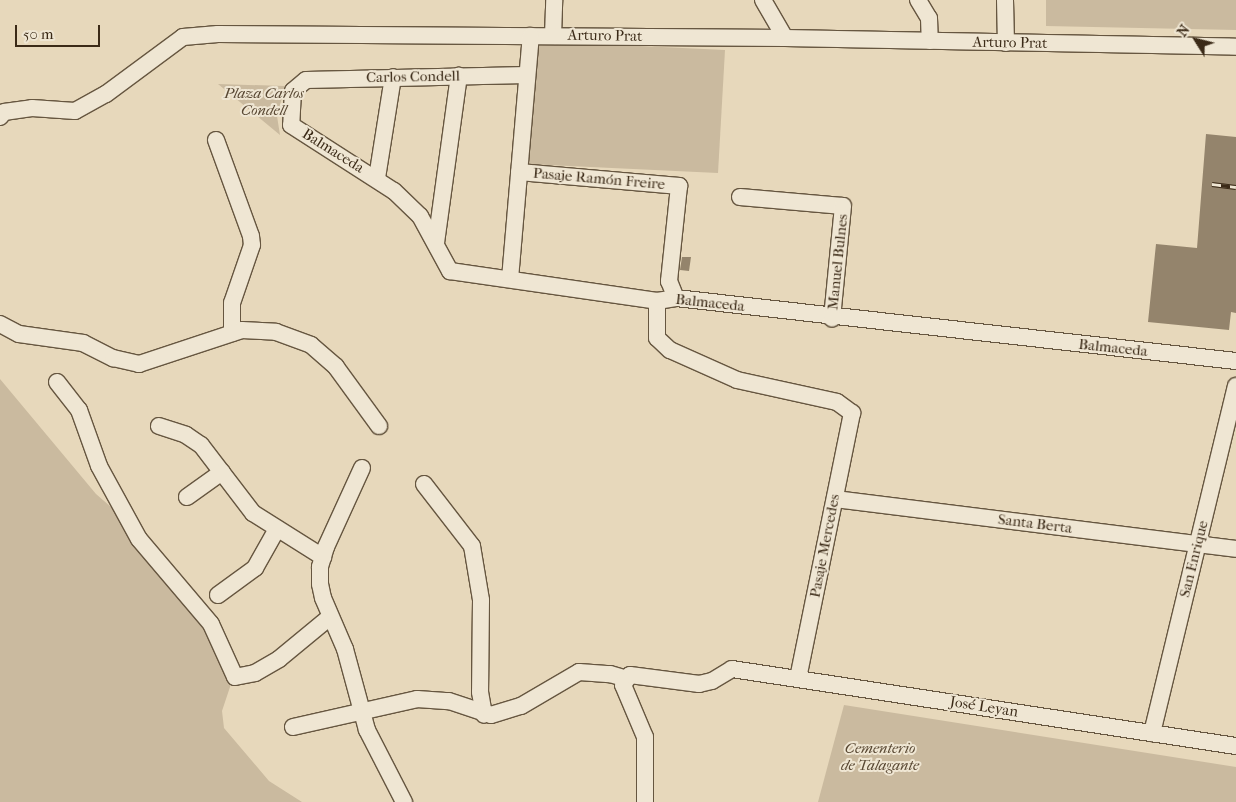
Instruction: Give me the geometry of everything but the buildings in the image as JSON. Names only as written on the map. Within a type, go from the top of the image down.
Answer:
[{"type":"street","points":[[552,36],[554,0]]},
{"type":"street","points":[[763,0],[785,38]]},
{"type":"street","points":[[918,0],[929,18],[930,41]]},
{"type":"street","points":[[1005,0],[1006,43]]},
{"type":"street","name":"Arturo Prat","points":[[0,117],[4,112],[32,108],[75,111],[106,94],[183,37],[218,34],[785,38],[1236,47]]},
{"type":"street","points":[[510,279],[531,36]]},
{"type":"street","name":"Carlos Condell","points":[[299,84],[306,80],[527,75]]},
{"type":"street","points":[[436,244],[459,76]]},
{"type":"street","points":[[377,178],[393,77]]},
{"type":"street","name":"Balmaceda","points":[[299,84],[293,91],[291,125],[377,178],[420,216],[436,244],[444,264],[450,271],[657,301],[676,298],[832,318],[1236,361]]},
{"type":"street","points":[[216,140],[251,236],[252,246],[232,303],[232,333]]},
{"type":"street","name":"Pasaje Ramón Freire","points":[[519,172],[679,186],[669,281],[676,298]]},
{"type":"street","name":"Manuel Bulnes","points":[[740,197],[843,206],[832,318]]},
{"type":"street","name":"Pasaje Mercedes","points":[[657,301],[657,338],[670,350],[737,380],[837,402],[852,413],[798,679]]},
{"type":"street","points":[[0,324],[19,334],[83,343],[113,358],[139,364],[242,330],[265,330],[288,335],[311,346],[336,367],[379,426]]},
{"type":"street","points":[[57,382],[79,410],[99,466],[139,539],[211,624],[235,677],[255,673],[279,659],[330,617]]},
{"type":"street","name":"San Enrique","points":[[1152,733],[1236,386]]},
{"type":"street","points":[[159,426],[186,435],[201,445],[248,508],[277,529],[323,557]]},
{"type":"street","points":[[362,468],[323,557],[320,584],[330,617],[345,649],[360,712],[404,802]]},
{"type":"street","points":[[187,497],[222,472]]},
{"type":"street","points":[[424,484],[472,546],[481,600],[480,692],[484,714]]},
{"type":"street","name":"Santa Berta","points":[[835,499],[1236,549]]},
{"type":"street","points":[[218,595],[255,568],[277,529]]},
{"type":"street","name":"José Leyan","points":[[624,678],[633,675],[699,684],[712,681],[732,669],[1236,746]]},
{"type":"street","points":[[293,727],[428,699],[458,704],[484,714],[520,706],[579,672],[603,673],[624,678],[623,685],[645,737],[645,802]]},
{"type":"green space","points":[[1046,0],[1236,0],[1236,30],[1046,26]]},
{"type":"green space","points":[[534,41],[725,50],[718,173],[527,164]]},
{"type":"green space","name":"Plaza Carlos Condell","points":[[218,84],[285,86],[277,116],[280,135]]},
{"type":"green space","points":[[0,379],[96,494],[119,514],[202,608],[231,684],[222,711],[224,728],[269,781],[302,802],[0,802]]},
{"type":"green space","name":"Cementerio de Talagante","points":[[844,705],[1236,767],[1236,802],[818,802]]},
{"type":"railway","points":[[1212,184],[1236,187]]}]
